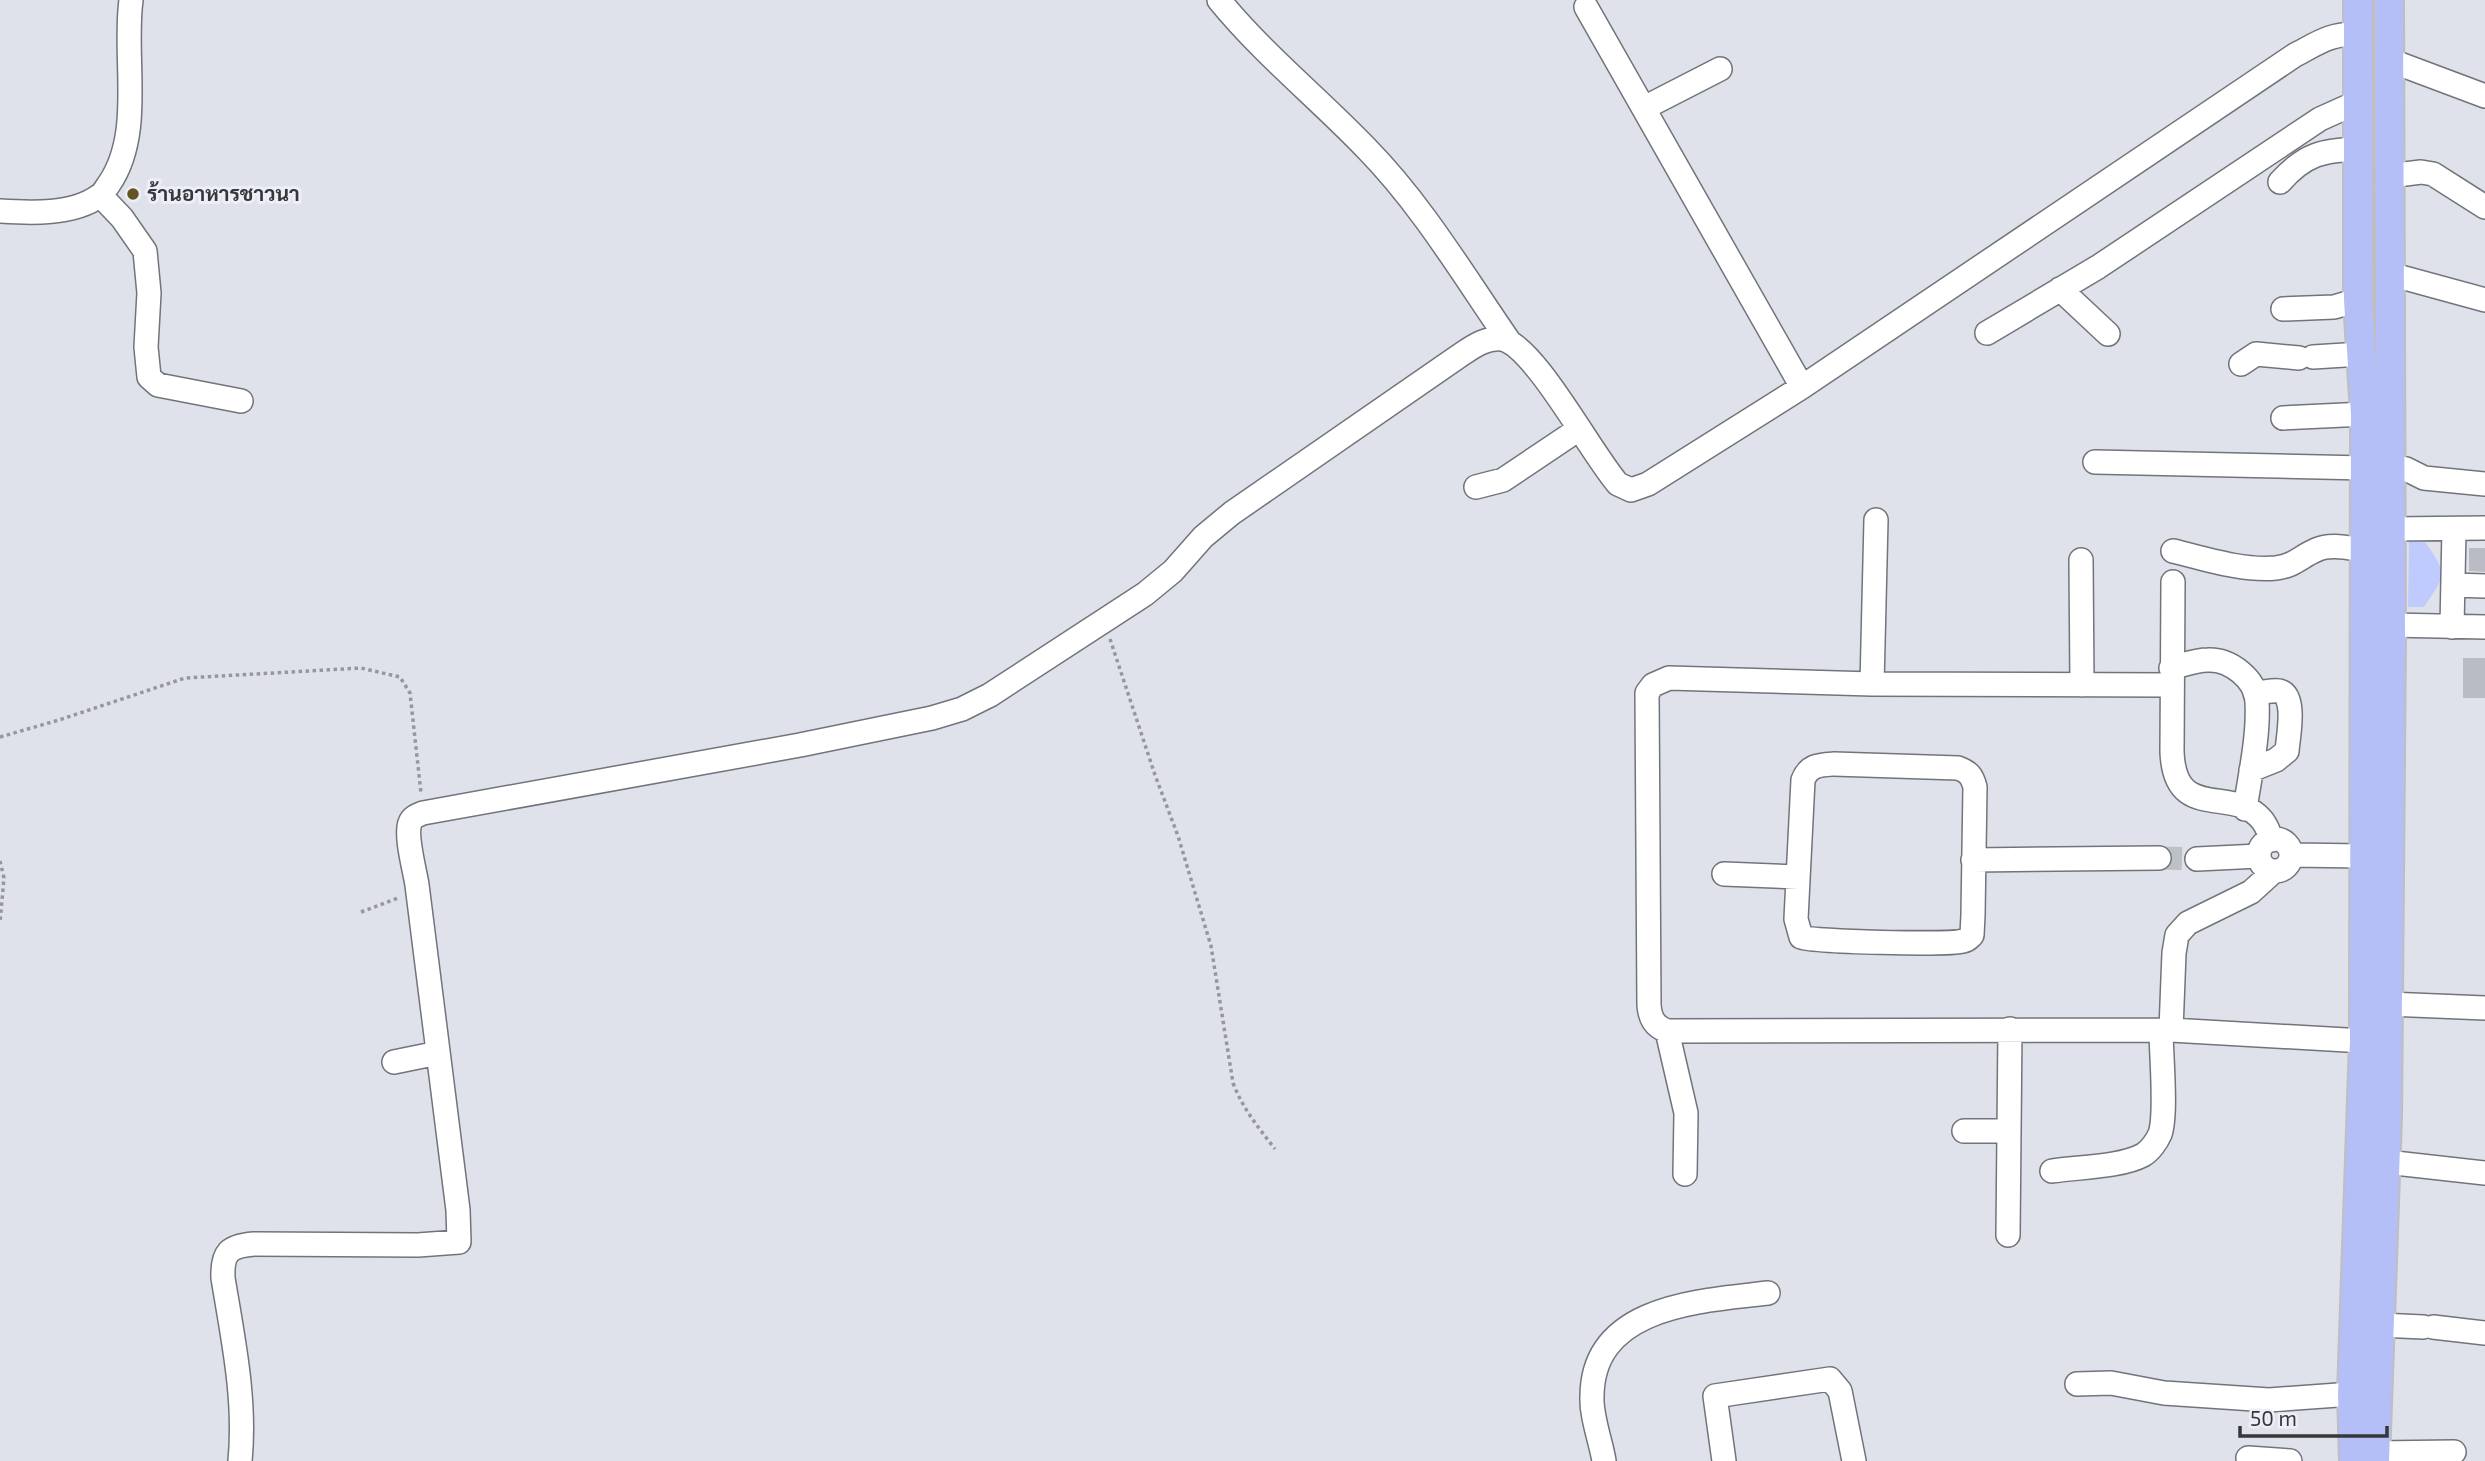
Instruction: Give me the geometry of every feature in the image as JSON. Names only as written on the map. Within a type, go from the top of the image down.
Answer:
[{"type":"main road","points":[[2358,0],[2358,300],[2361,354],[2365,414],[2391,529],[2386,1162],[2380,1325],[2368,1458]]},
{"type":"main road","points":[[2368,1458],[2352,1394],[2364,1041],[2364,550],[2378,468],[2390,274],[2389,0]]},
{"type":"street","points":[[0,211],[34,214],[70,208],[101,196],[118,171],[128,139],[131,0]]},
{"type":"street","points":[[1219,0],[1242,29],[1368,150],[1429,224],[1509,341],[1530,359],[1612,479],[1631,489],[1648,484],[1670,472],[1802,387],[2295,55],[2325,38],[2340,33],[2358,34]]},
{"type":"street","points":[[1586,7],[1802,387]]},
{"type":"street","points":[[2389,60],[2485,96]]},
{"type":"street","points":[[1644,108],[1720,69]]},
{"type":"street","points":[[1987,333],[2098,267],[2320,119],[2360,101]]},
{"type":"street","points":[[2280,182],[2307,158],[2321,152],[2359,149]]},
{"type":"street","points":[[2389,176],[2421,172],[2433,174],[2485,207]]},
{"type":"street","points":[[101,196],[122,218],[145,251],[149,293],[146,347],[149,377],[158,385],[241,401]]},
{"type":"street","points":[[2390,274],[2485,300]]},
{"type":"street","points":[[2060,289],[2108,334]]},
{"type":"street","points":[[2283,309],[2334,307],[2358,300]]},
{"type":"street","points":[[240,1461],[242,1412],[223,1278],[222,1263],[226,1253],[242,1245],[254,1244],[418,1245],[460,1242],[409,833],[410,822],[414,816],[800,745],[932,718],[962,709],[990,695],[1103,621],[1173,571],[1203,537],[1277,480],[1477,344],[1499,338],[1509,341]]},
{"type":"street","points":[[2241,364],[2256,354],[2306,357],[2361,354]]},
{"type":"street","points":[[2283,418],[2365,414]]},
{"type":"street","points":[[1476,487],[1503,480],[1578,429]]},
{"type":"street","points":[[2095,462],[2406,469],[2424,478],[2485,484]]},
{"type":"street","points":[[1872,684],[1876,520]]},
{"type":"street","points":[[2391,529],[2485,528]]},
{"type":"street","points":[[2452,626],[2454,529]]},
{"type":"street","points":[[2173,551],[2232,565],[2274,568],[2297,563],[2317,549],[2327,547],[2364,550]]},
{"type":"street","points":[[2081,560],[2082,685]]},
{"type":"street","points":[[2173,582],[2173,770],[2177,781],[2185,790],[2198,798],[2245,809],[2261,818],[2268,856]]},
{"type":"street","points":[[2453,585],[2485,586]]},
{"type":"street","points":[[2391,625],[2485,627]]},
{"type":"street","points":[[2245,809],[2257,701],[2247,677],[2221,662],[2210,660],[2171,677],[2082,685],[1872,684],[1669,678],[1653,685],[1647,693],[1649,1005],[1654,1022],[1667,1031],[2166,1030],[2364,1041]]},
{"type":"street","points":[[2251,770],[2276,760],[2287,751],[2291,712],[2287,696],[2283,692],[2255,694]]},
{"type":"street","points":[[1816,765],[1958,768],[1968,771],[1972,777],[1975,787],[1972,935],[1962,942],[1806,940],[1797,930],[1798,877],[1803,780],[1807,771],[1816,765]]},
{"type":"street","points":[[2052,1171],[2120,1162],[2143,1155],[2161,1133],[2166,1030],[2174,953],[2177,935],[2188,922],[2252,892],[2268,856],[2285,843],[2291,855],[2364,856]]},
{"type":"street","points":[[2197,859],[2268,856]]},
{"type":"street","points":[[1973,860],[2159,858]]},
{"type":"street","points":[[1724,874],[1798,877]]},
{"type":"street","points":[[2388,1004],[2485,1008]]},
{"type":"street","points":[[2008,1235],[2010,1029]]},
{"type":"street","points":[[1667,1031],[1685,1113],[1685,1174]]},
{"type":"street","points":[[394,1062],[438,1053]]},
{"type":"street","points":[[1964,1131],[2009,1131]]},
{"type":"street","points":[[2386,1162],[2485,1173]]},
{"type":"street","points":[[1604,1461],[1591,1398],[1597,1365],[1605,1348],[1626,1329],[1657,1311],[1688,1302],[1768,1293]]},
{"type":"street","points":[[2380,1325],[2485,1333]]},
{"type":"street","points":[[1724,1461],[1715,1396],[1830,1379],[1840,1391],[1854,1461]]},
{"type":"street","points":[[2077,1384],[2111,1383],[2164,1393],[2269,1400],[2352,1394]]},
{"type":"street","points":[[2368,1458],[2454,1452]]},
{"type":"street","points":[[2248,1458],[2290,1461]]},
{"type":"path","points":[[1103,621],[1178,835],[1208,935],[1224,1016],[1233,1083],[1249,1117],[1275,1149]]},
{"type":"path","points":[[0,737],[185,678],[361,668],[400,677],[410,694],[423,813]]},
{"type":"path","points":[[0,861],[4,878],[0,922]]},
{"type":"path","points":[[361,912],[388,904],[417,886]]},
{"type":"shaded area","points":[[2409,541],[2425,542],[2441,568],[2437,588],[2424,607],[2408,607]]},
{"type":"building","points":[[2469,548],[2485,548],[2485,572],[2469,571]]},
{"type":"building","points":[[2463,658],[2485,658],[2485,698],[2463,698]]},
{"type":"tunnel","points":[[2159,858],[2197,859]]},
{"type":"place","name":"ร้านอาหารชาวนา","points":[[133,194]]}]
